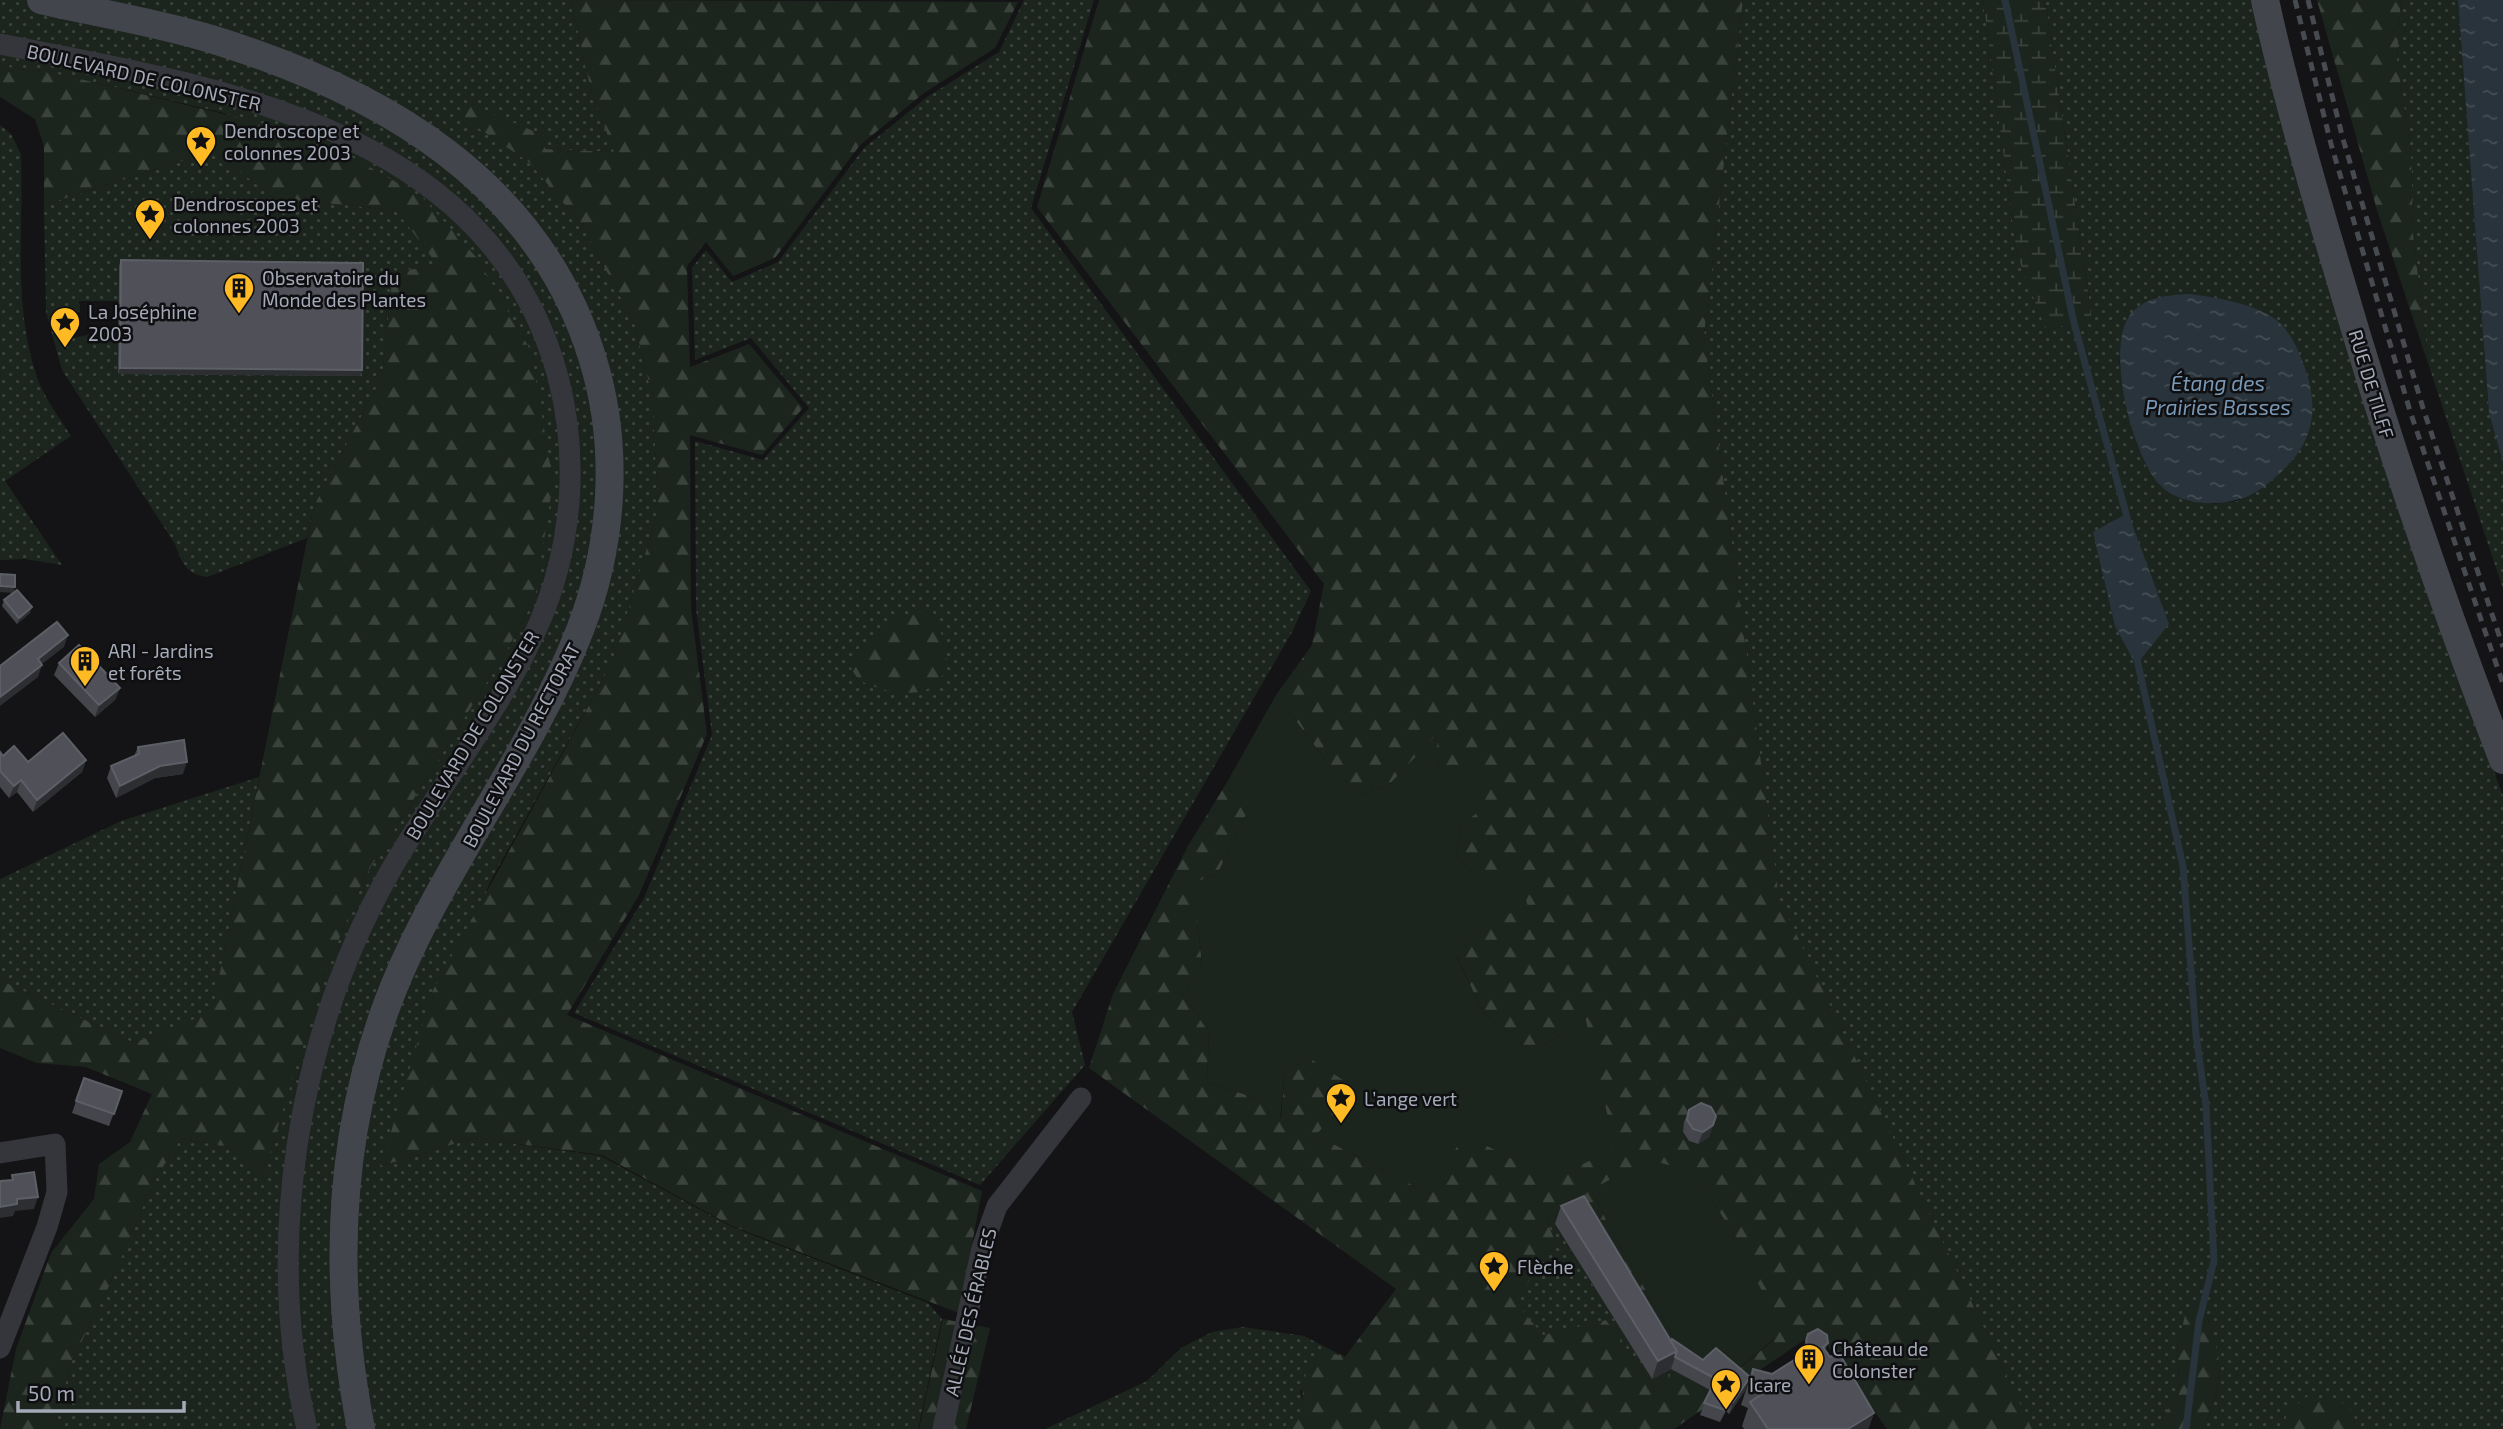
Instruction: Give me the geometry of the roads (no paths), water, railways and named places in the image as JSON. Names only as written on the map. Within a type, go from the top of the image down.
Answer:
[{"type":"main road","name":"BOULEVARD DU RECTORAT","points":[[41,0],[207,38],[248,52],[364,101],[438,144],[488,187],[520,221],[547,259],[574,307],[598,376],[608,435],[610,485],[601,559],[583,623],[555,689],[404,964],[372,1052],[355,1126],[342,1236],[344,1310],[350,1370],[361,1429]]},
{"type":"main road","name":"RUE DE TILFF","points":[[2265,0],[2306,164],[2370,381],[2414,517],[2503,760]]},
{"type":"street","name":"BOULEVARD DE COLONSTER","points":[[0,44],[124,68],[267,105],[336,131],[387,159],[456,211],[497,256],[537,322],[552,358],[563,399],[571,474],[562,554],[546,606],[519,665],[387,877],[355,944],[320,1040],[298,1141],[289,1249],[294,1354],[307,1429]]},
{"type":"street","name":"ALLÉE DES ÉRABLES","points":[[943,1429],[982,1248],[997,1206],[1082,1098]]},
{"type":"street","points":[[0,1153],[55,1144],[57,1192],[47,1227],[0,1348]]},
{"type":"water","points":[[2458,0],[2503,0],[2503,463],[2489,413]]},
{"type":"water","name":"Étang des Prairies Basses","points":[[2188,294],[2244,305],[2275,319],[2295,345],[2309,383],[2312,419],[2308,435],[2290,463],[2259,490],[2222,503],[2195,502],[2170,493],[2160,485],[2140,451],[2125,402],[2120,352],[2123,331],[2130,315],[2149,301]]},
{"type":"water","points":[[2128,513],[2169,624],[2136,665],[2115,626],[2093,532]]},
{"type":"waterway","points":[[2005,0],[2074,323],[2128,521]]},
{"type":"waterway","points":[[2136,655],[2183,866],[2196,1035],[2206,1106],[2214,1261],[2199,1321],[2186,1429]]},
{"type":"railway","points":[[2295,0],[2331,144],[2410,411],[2503,684]]},
{"type":"railway","points":[[2308,0],[2343,139],[2423,408],[2503,647]]},
{"type":"place","name":"Dendroscope et colonnes 2003","points":[[201,168]]},
{"type":"place","name":"Dendroscopes et colonnes 2003","points":[[150,241]]},
{"type":"place","name":"Observatoire du Monde des Plantes","points":[[239,315]]},
{"type":"place","name":"La Joséphine 2003","points":[[65,349]]},
{"type":"place","name":"ARI - Jardins et forêts","points":[[85,688]]},
{"type":"place","name":"L’ange vert","points":[[1341,1125]]},
{"type":"place","name":"Flèche","points":[[1494,1293]]},
{"type":"place","name":"Château de Colonster","points":[[1809,1386]]},
{"type":"place","name":"Icare","points":[[1726,1411]]}]
